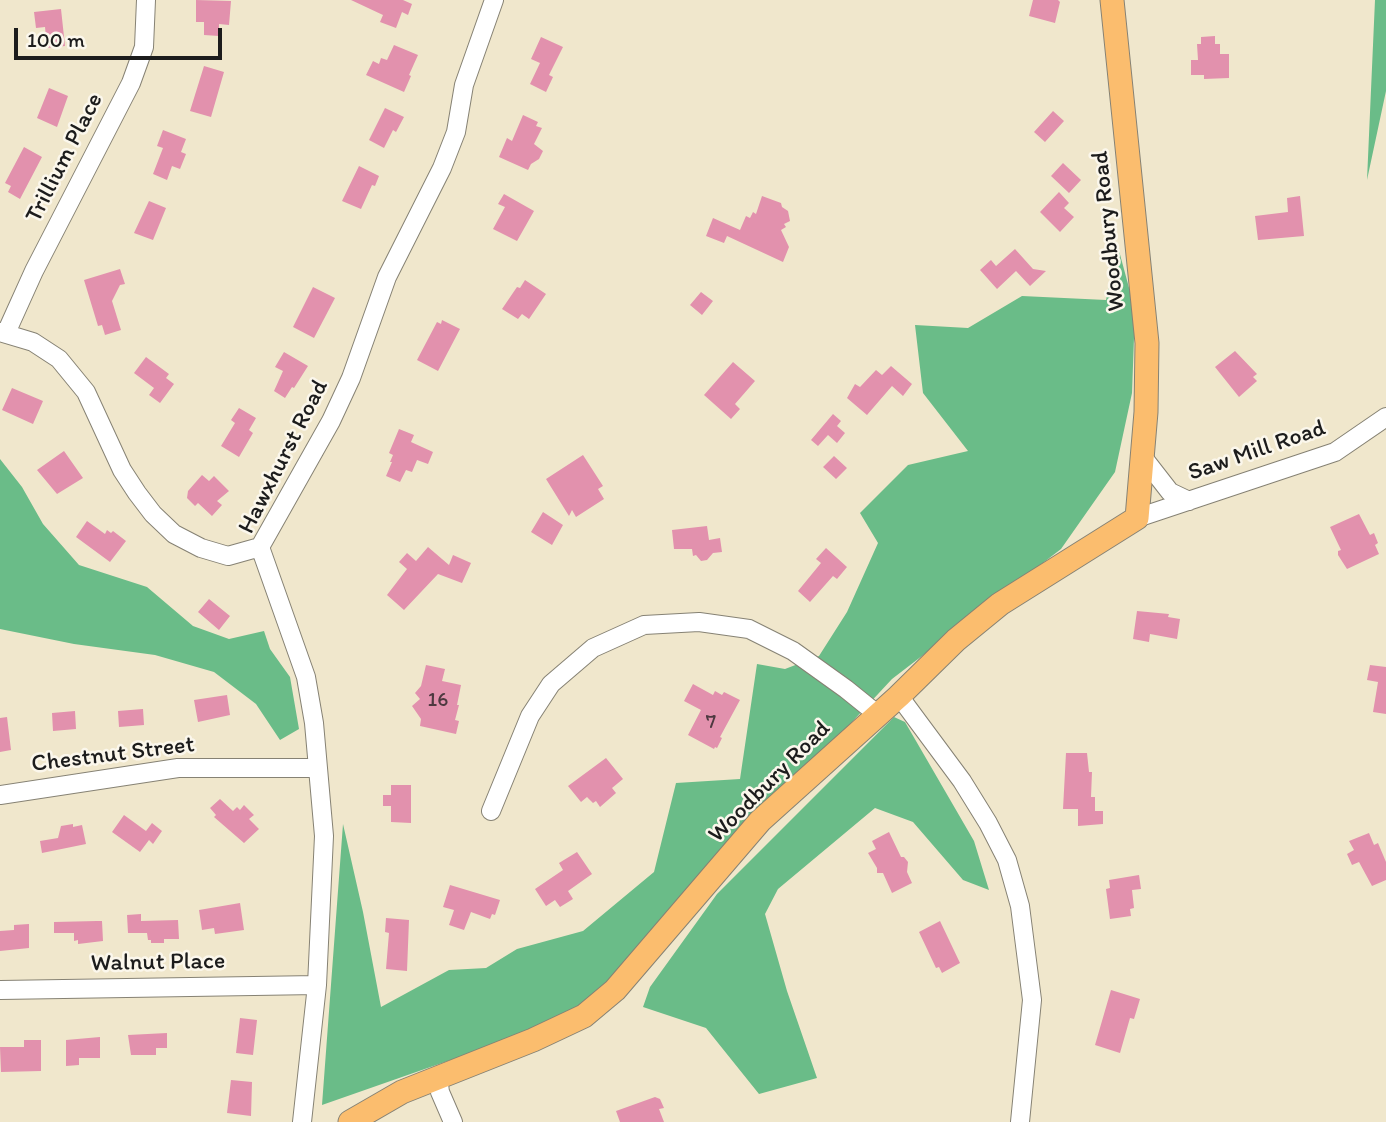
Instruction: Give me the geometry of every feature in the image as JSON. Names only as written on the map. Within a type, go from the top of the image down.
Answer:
[{"type":"main road","name":"Woodbury Road","points":[[350,1122],[402,1092],[533,1040],[584,1016],[615,990],[760,821],[899,696],[956,640],[1000,604],[1137,518],[1147,342],[1112,0]]},
{"type":"street","name":"Trillium Place","points":[[3,332],[131,83],[144,47],[146,0]]},
{"type":"street","name":"Hawxhurst Road","points":[[302,1122],[317,985],[324,836],[314,723],[306,677],[260,547],[331,421],[346,389],[387,277],[442,168],[456,132],[464,85],[494,0]]},
{"type":"street","points":[[3,332],[33,342],[59,359],[86,392],[122,470],[137,493],[153,514],[174,534],[201,548],[228,556],[260,547]]},
{"type":"street","name":"Saw Mill Road","points":[[1137,518],[1335,452],[1386,417]]},
{"type":"street","points":[[1142,456],[1170,492],[1189,501]]},
{"type":"street","points":[[491,811],[530,716],[551,684],[593,648],[644,625],[699,622],[749,629],[793,651],[877,715]]},
{"type":"street","points":[[899,696],[962,781],[1007,860],[1020,906],[1032,1000],[1020,1122]]},
{"type":"street","name":"Chestnut Street","points":[[0,795],[178,768],[317,768]]},
{"type":"street","name":"Walnut Place","points":[[0,990],[317,985]]},
{"type":"street","points":[[438,1077],[440,1092],[453,1122]]},
{"type":"green space","points":[[1375,0],[1386,0],[1386,91],[1367,180]]},
{"type":"green space","points":[[1118,247],[1135,310],[1132,393],[1115,472],[1061,549],[892,679],[579,1015],[322,1105],[343,824],[381,1007],[449,970],[486,968],[517,949],[583,931],[654,872],[676,783],[740,779],[757,664],[785,669],[819,656],[847,612],[878,543],[860,513],[908,465],[968,451],[923,393],[915,325],[968,328],[1022,296],[1106,300]]},
{"type":"green space","points":[[0,459],[22,487],[43,524],[79,565],[147,587],[193,626],[229,639],[264,631],[270,649],[290,677],[299,729],[280,740],[256,704],[214,672],[155,655],[74,644],[0,629]]},
{"type":"green space","points":[[894,717],[905,722],[974,841],[989,890],[963,880],[913,822],[875,808],[778,889],[765,914],[787,991],[817,1078],[759,1094],[706,1028],[643,1007],[650,987],[717,894]]},
{"type":"building","points":[[196,0],[231,1],[229,25],[219,24],[219,36],[204,35],[204,22],[196,22]]},
{"type":"building","points":[[351,0],[403,0],[412,4],[408,15],[402,12],[396,28],[380,22],[383,15]]},
{"type":"building","points":[[1033,0],[1060,2],[1055,23],[1029,16]]},
{"type":"building","points":[[61,9],[65,46],[47,48],[45,27],[36,28],[34,12]]},
{"type":"building","points":[[1215,36],[1215,44],[1220,44],[1220,54],[1229,54],[1229,78],[1204,79],[1204,75],[1191,75],[1191,60],[1198,60],[1197,44],[1201,44],[1201,37]]},
{"type":"building","points":[[541,37],[563,47],[549,75],[553,77],[546,92],[530,84],[540,63],[531,59]]},
{"type":"building","points":[[394,45],[418,55],[404,92],[366,75],[373,61],[379,64],[381,58],[387,60]]},
{"type":"building","points":[[204,66],[224,72],[211,117],[190,111]]},
{"type":"building","points":[[49,88],[68,96],[57,127],[37,118]]},
{"type":"building","points":[[385,108],[404,117],[396,132],[393,130],[384,148],[369,140]]},
{"type":"building","points":[[1053,111],[1064,121],[1045,142],[1034,132]]},
{"type":"building","points":[[523,115],[538,122],[536,126],[542,128],[534,144],[543,151],[528,170],[499,157],[507,138],[512,141]]},
{"type":"building","points":[[163,130],[186,139],[181,152],[186,154],[180,169],[172,166],[167,180],[153,174],[163,148],[157,146]]},
{"type":"building","points":[[24,147],[42,157],[20,199],[8,192],[11,186],[5,183]]},
{"type":"building","points":[[1063,163],[1081,180],[1069,193],[1051,176]]},
{"type":"building","points":[[359,166],[379,176],[361,209],[342,201]]},
{"type":"building","points":[[1059,192],[1069,203],[1064,208],[1074,217],[1060,232],[1040,212]]},
{"type":"building","points":[[504,194],[534,211],[517,241],[493,229],[505,207],[498,204]]},
{"type":"building","points":[[762,196],[781,203],[788,211],[790,221],[784,224],[786,227],[781,230],[789,247],[783,262],[727,236],[724,243],[706,236],[713,218],[740,230],[746,216],[750,218],[753,212],[756,214]]},
{"type":"building","points":[[1300,196],[1304,236],[1258,240],[1255,216],[1288,212],[1287,198]]},
{"type":"building","points":[[149,201],[166,208],[153,240],[134,233]]},
{"type":"building","points":[[1015,249],[1033,269],[1046,271],[1030,286],[1016,271],[997,289],[980,270],[991,260],[996,266]]},
{"type":"building","points":[[120,269],[125,284],[120,285],[112,301],[121,330],[105,335],[102,325],[98,326],[84,280]]},
{"type":"building","points":[[525,280],[546,294],[529,319],[522,314],[518,319],[502,309]]},
{"type":"building","points":[[313,287],[335,298],[314,338],[293,327]]},
{"type":"building","points":[[701,292],[713,301],[702,315],[690,305]]},
{"type":"building","points":[[442,320],[460,329],[438,371],[417,360],[437,322],[441,324]]},
{"type":"building","points":[[1235,351],[1257,374],[1253,377],[1257,381],[1239,397],[1215,367]]},
{"type":"building","points":[[284,352],[308,366],[285,398],[274,391],[283,371],[275,367]]},
{"type":"building","points":[[146,357],[169,374],[166,378],[174,384],[160,403],[149,395],[154,388],[134,373]]},
{"type":"building","points":[[733,362],[755,381],[735,404],[740,409],[731,419],[704,395]]},
{"type":"building","points":[[891,366],[912,384],[903,396],[892,386],[867,415],[847,398],[855,384],[860,387],[876,370],[882,375]]},
{"type":"building","points":[[12,388],[43,401],[33,424],[2,410]]},
{"type":"building","points":[[239,408],[256,418],[249,430],[253,433],[239,457],[221,446],[235,423],[231,420]]},
{"type":"building","points":[[833,414],[841,421],[837,426],[845,433],[837,443],[828,435],[818,446],[811,440]]},
{"type":"building","points":[[399,429],[414,435],[411,442],[433,452],[428,464],[417,460],[412,472],[406,470],[400,482],[386,476],[393,455],[389,453]]},
{"type":"building","points":[[64,451],[83,478],[57,494],[37,470]]},
{"type":"building","points":[[583,455],[603,486],[598,489],[604,499],[576,517],[572,510],[569,516],[546,479]]},
{"type":"building","points":[[834,456],[847,468],[836,479],[823,467]]},
{"type":"building","points":[[202,475],[209,481],[214,476],[229,491],[217,501],[222,505],[212,516],[198,503],[195,506],[187,498],[188,491]]},
{"type":"building","points":[[543,512],[563,525],[552,545],[531,532]]},
{"type":"building","points":[[1359,514],[1370,535],[1374,533],[1379,554],[1347,569],[1338,555],[1341,550],[1330,527]]},
{"type":"building","points":[[87,521],[105,534],[107,530],[111,533],[113,531],[126,541],[110,562],[76,537]]},
{"type":"building","points":[[707,526],[709,540],[720,538],[722,552],[713,553],[707,560],[701,561],[696,555],[693,556],[692,549],[674,549],[672,530]]},
{"type":"building","points":[[428,547],[449,565],[453,555],[471,563],[462,583],[438,574],[404,610],[387,595],[407,569],[399,562],[407,553],[416,561]]},
{"type":"building","points":[[826,548],[847,567],[837,579],[833,576],[810,602],[798,591],[821,563],[816,559]]},
{"type":"building","points":[[209,599],[230,616],[219,630],[198,612]]},
{"type":"building","points":[[1137,611],[1169,614],[1168,617],[1180,619],[1177,639],[1150,634],[1149,642],[1133,639]]},
{"type":"building","points":[[426,665],[445,669],[442,681],[461,685],[455,720],[459,721],[456,734],[420,726],[421,719],[412,706],[420,699],[415,693],[421,686]]},
{"type":"building","points":[[1370,665],[1386,667],[1386,714],[1373,712],[1378,682],[1367,680]]},
{"type":"building","points":[[693,684],[713,695],[715,691],[722,695],[724,692],[740,700],[717,748],[714,749],[688,735],[701,710],[684,701]]},
{"type":"building","points":[[227,695],[230,715],[198,722],[194,700]]},
{"type":"building","points":[[143,709],[144,725],[119,727],[118,711]]},
{"type":"building","points":[[75,711],[76,729],[53,731],[52,713]]},
{"type":"building","points":[[7,717],[11,750],[0,752],[0,718]]},
{"type":"building","points":[[1066,753],[1087,753],[1089,772],[1092,772],[1091,797],[1095,797],[1095,811],[1103,811],[1103,824],[1078,826],[1078,809],[1063,809]]},
{"type":"building","points":[[606,758],[623,779],[612,788],[616,793],[600,807],[596,801],[593,803],[587,797],[581,802],[568,786]]},
{"type":"building","points":[[391,785],[411,785],[411,823],[391,822],[391,806],[383,806],[383,795],[391,795]]},
{"type":"building","points":[[220,799],[233,811],[237,807],[240,810],[244,805],[254,815],[249,819],[259,829],[244,843],[214,817],[216,815],[210,808]]},
{"type":"building","points":[[124,815],[146,831],[152,823],[162,831],[153,844],[149,840],[140,852],[112,832]]},
{"type":"building","points":[[73,824],[73,827],[82,825],[86,844],[42,853],[40,841],[58,838],[61,826]]},
{"type":"building","points":[[889,832],[901,857],[908,862],[907,872],[912,883],[892,893],[883,873],[877,873],[868,853],[876,849],[872,841]]},
{"type":"building","points":[[1369,833],[1374,845],[1378,843],[1386,862],[1386,880],[1372,886],[1359,862],[1352,865],[1347,854],[1354,850],[1349,841]]},
{"type":"building","points":[[577,852],[592,874],[568,891],[573,899],[560,907],[555,900],[546,906],[535,889],[563,870],[559,863]]},
{"type":"building","points":[[1139,875],[1141,889],[1132,890],[1134,908],[1130,909],[1131,916],[1110,919],[1106,889],[1110,888],[1109,880]]},
{"type":"building","points":[[450,885],[500,900],[495,915],[492,914],[490,919],[471,912],[464,930],[449,925],[454,910],[443,907]]},
{"type":"building","points":[[240,903],[244,930],[215,934],[214,928],[202,930],[199,910]]},
{"type":"building","points":[[141,914],[141,921],[178,920],[179,939],[164,939],[164,943],[151,943],[147,933],[128,933],[127,915]]},
{"type":"building","points":[[386,918],[409,920],[407,971],[386,969],[389,933],[385,932]]},
{"type":"building","points":[[102,921],[103,941],[78,944],[78,940],[74,941],[74,933],[54,933],[54,922]]},
{"type":"building","points":[[940,921],[960,963],[942,973],[939,967],[936,968],[919,932]]},
{"type":"building","points":[[29,924],[29,948],[0,951],[0,931],[14,930],[14,925]]},
{"type":"building","points":[[1111,990],[1140,999],[1134,1019],[1130,1018],[1120,1053],[1095,1045]]},
{"type":"building","points":[[240,1018],[257,1020],[253,1055],[236,1053]]},
{"type":"building","points":[[167,1033],[167,1048],[156,1048],[156,1055],[131,1055],[128,1035]]},
{"type":"building","points":[[100,1037],[100,1058],[79,1058],[79,1065],[66,1066],[66,1040]]},
{"type":"building","points":[[24,1040],[41,1040],[41,1071],[1,1072],[0,1047],[24,1047]]},
{"type":"building","points":[[231,1080],[252,1082],[251,1116],[227,1113]]},
{"type":"building","points":[[655,1097],[660,1099],[664,1108],[659,1109],[664,1122],[620,1122],[616,1111]]}]
